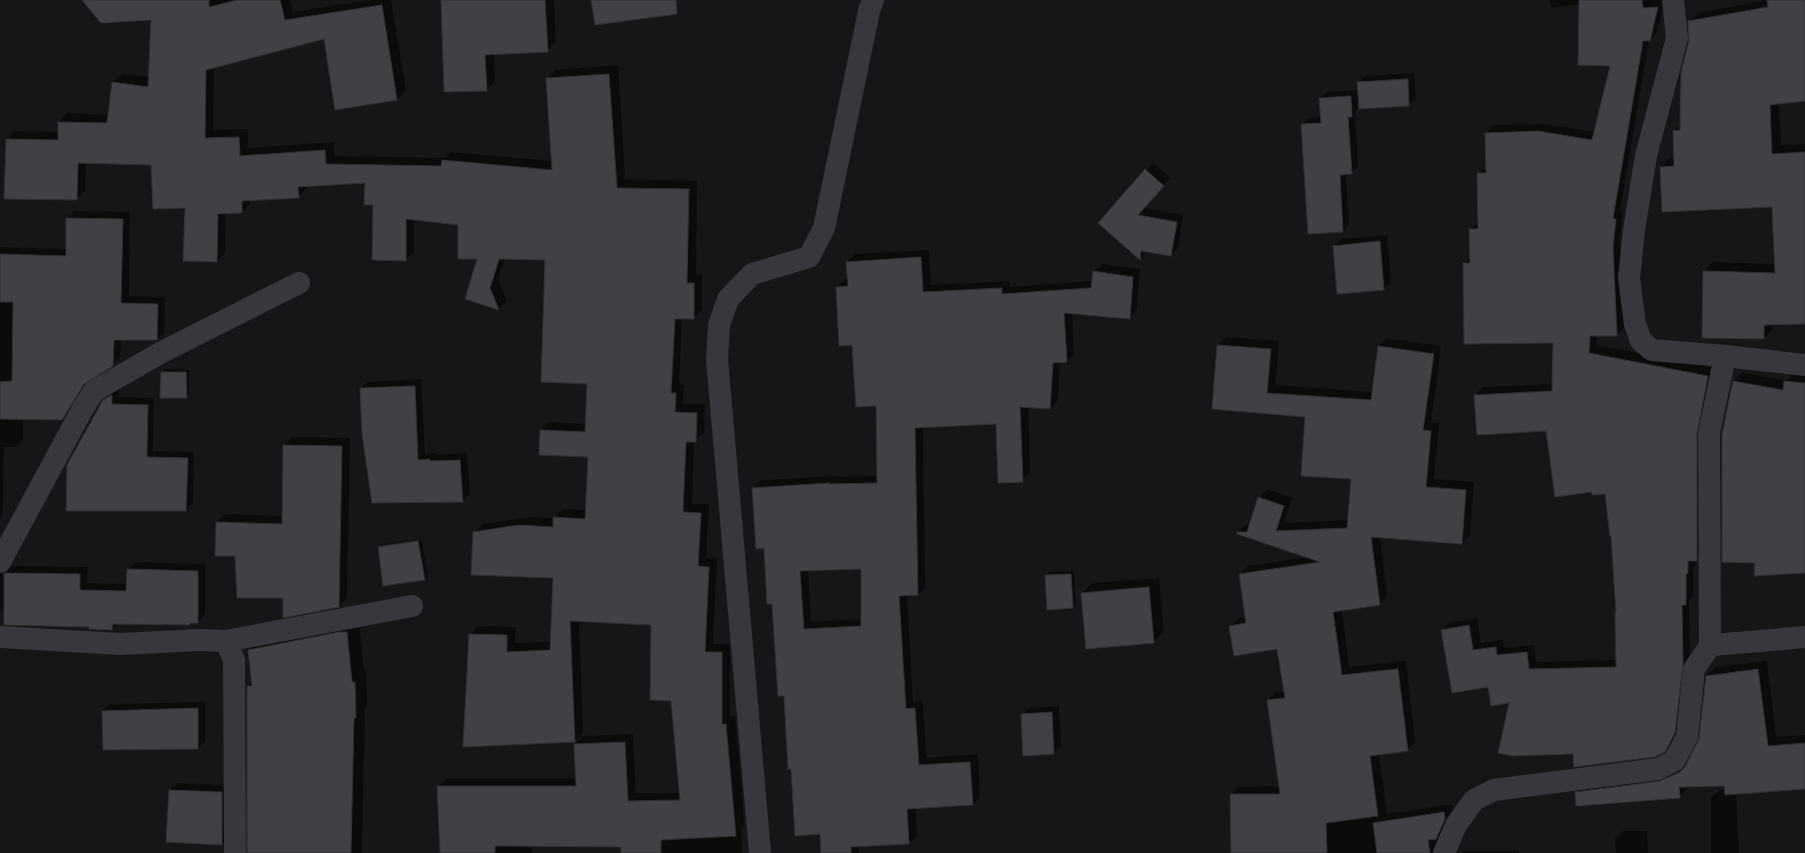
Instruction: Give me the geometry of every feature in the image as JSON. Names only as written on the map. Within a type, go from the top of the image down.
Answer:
[{"type":"street","points":[[760,853],[717,359],[719,325],[728,299],[752,274],[809,257],[824,228],[869,11],[873,0]]},
{"type":"street","points":[[1673,0],[1677,38],[1646,156],[1634,230],[1629,278],[1635,324],[1641,341],[1652,350],[1805,365]]},
{"type":"street","points":[[0,562],[83,408],[94,391],[162,352],[299,283]]},
{"type":"street","points":[[1444,853],[1456,825],[1474,800],[1494,790],[1658,770],[1674,761],[1687,737],[1694,670],[1710,646],[1709,433],[1725,356]]},
{"type":"street","points":[[0,637],[121,644],[199,640],[226,641],[412,606]]},
{"type":"street","points":[[1710,646],[1713,644],[1805,637]]},
{"type":"street","points":[[226,641],[234,660],[235,853]]},
{"type":"building","points":[[82,0],[209,0],[209,7],[237,0],[280,0],[285,20],[382,5],[397,100],[335,110],[324,39],[206,70],[205,138],[239,137],[240,156],[325,150],[326,164],[441,166],[442,160],[552,170],[546,78],[609,74],[617,188],[689,189],[687,283],[694,283],[694,319],[675,319],[671,393],[676,393],[675,412],[697,413],[696,442],[686,442],[683,512],[701,513],[698,566],[709,567],[705,652],[722,652],[722,724],[726,724],[736,836],[661,840],[661,853],[621,853],[621,847],[495,846],[495,853],[440,853],[437,786],[576,786],[574,744],[625,742],[628,801],[680,800],[671,701],[650,700],[651,625],[570,621],[575,742],[463,747],[469,634],[507,635],[507,652],[550,650],[553,578],[471,575],[473,532],[519,525],[553,527],[553,517],[585,519],[588,457],[539,455],[540,430],[585,432],[587,384],[541,382],[545,260],[499,259],[490,288],[499,310],[465,299],[477,259],[458,259],[458,225],[406,219],[406,261],[372,260],[373,205],[364,205],[365,183],[298,187],[299,198],[242,201],[242,213],[218,214],[217,262],[183,261],[185,208],[153,209],[151,165],[78,163],[77,200],[4,199],[6,139],[58,140],[58,122],[107,123],[112,82],[148,87],[151,20],[101,23]]},
{"type":"building","points":[[441,0],[545,0],[548,52],[485,55],[487,91],[444,92]]},
{"type":"building","points":[[591,0],[676,0],[677,14],[595,25]]},
{"type":"building","points":[[1579,0],[1642,0],[1643,8],[1658,7],[1650,41],[1643,41],[1613,218],[1616,219],[1613,247],[1617,336],[1590,336],[1589,353],[1708,376],[1697,433],[1697,561],[1688,561],[1688,573],[1686,574],[1686,605],[1682,605],[1683,664],[1675,733],[1665,752],[1654,757],[1574,767],[1573,754],[1512,756],[1498,753],[1509,703],[1491,706],[1488,687],[1452,693],[1441,630],[1469,625],[1473,650],[1496,647],[1497,655],[1527,652],[1529,669],[1616,667],[1616,612],[1611,536],[1605,494],[1592,495],[1592,492],[1555,497],[1546,431],[1477,435],[1474,395],[1552,391],[1553,343],[1464,344],[1463,263],[1470,263],[1469,229],[1478,229],[1477,173],[1486,173],[1485,133],[1538,131],[1592,140],[1610,66],[1578,65]]},
{"type":"building","points":[[1767,0],[1805,0],[1805,101],[1770,105],[1772,154],[1805,152],[1805,324],[1764,325],[1764,339],[1702,338],[1703,271],[1775,273],[1772,207],[1662,212],[1660,167],[1674,166],[1673,131],[1680,130],[1681,72],[1689,41],[1688,21],[1768,7]]},
{"type":"building","points":[[1408,79],[1409,106],[1359,109],[1357,82]]},
{"type":"building","points":[[1351,96],[1352,117],[1348,117],[1352,174],[1340,175],[1343,232],[1308,234],[1301,124],[1321,123],[1319,98]]},
{"type":"building","points":[[1145,169],[1164,186],[1138,215],[1177,222],[1171,256],[1141,251],[1140,260],[1098,223]]},
{"type":"building","points":[[66,218],[123,219],[121,303],[158,304],[157,340],[114,340],[113,366],[84,384],[62,420],[0,419],[0,382],[12,381],[13,302],[0,302],[0,254],[66,256]]},
{"type":"building","points":[[1380,241],[1384,290],[1337,294],[1333,246]]},
{"type":"building","points":[[921,257],[923,292],[1002,288],[1002,294],[1091,288],[1093,271],[1133,277],[1130,319],[1064,313],[1067,362],[1053,363],[1050,409],[1020,407],[1023,482],[998,483],[996,424],[915,428],[918,595],[899,596],[906,709],[915,708],[919,765],[970,762],[973,805],[907,809],[909,844],[851,847],[851,853],[821,853],[820,834],[795,836],[791,769],[788,769],[784,696],[778,696],[772,604],[767,604],[764,548],[756,549],[752,488],[829,483],[877,483],[876,406],[856,407],[852,345],[839,346],[836,287],[848,286],[846,262]],"holes":[[[861,569],[861,626],[804,629],[800,571]]]},
{"type":"building","points":[[1217,345],[1271,349],[1267,393],[1371,400],[1378,346],[1434,354],[1423,430],[1431,431],[1426,487],[1466,490],[1462,544],[1371,537],[1380,605],[1333,612],[1342,675],[1398,669],[1408,751],[1370,756],[1378,816],[1326,823],[1327,853],[1231,853],[1230,794],[1280,794],[1267,700],[1285,698],[1277,649],[1234,656],[1229,626],[1246,623],[1239,574],[1320,562],[1237,534],[1237,532],[1247,532],[1258,497],[1284,506],[1276,531],[1347,528],[1351,479],[1301,476],[1305,417],[1212,409]]},
{"type":"building","points":[[161,372],[186,372],[187,398],[160,398]]},
{"type":"building","points":[[1733,381],[1783,390],[1784,381],[1805,383],[1805,573],[1754,576],[1755,563],[1722,562],[1722,434]]},
{"type":"building","points":[[415,386],[418,460],[460,460],[463,502],[372,503],[362,434],[360,388]]},
{"type":"building","points":[[112,395],[112,404],[148,405],[147,457],[188,458],[186,511],[66,511],[67,465],[103,400]]},
{"type":"building","points":[[283,445],[342,446],[339,607],[283,618],[283,598],[237,598],[235,556],[215,556],[216,522],[282,524]]},
{"type":"building","points":[[418,541],[425,580],[383,586],[378,547]]},
{"type":"building","points":[[127,569],[198,571],[198,623],[190,623],[190,625],[113,624],[112,630],[89,629],[89,627],[4,625],[4,573],[80,574],[80,590],[126,591]]},
{"type":"building","points":[[1071,574],[1073,608],[1047,610],[1045,575]]},
{"type":"building","points":[[1149,587],[1154,643],[1086,649],[1081,593]]},
{"type":"building","points":[[339,632],[347,632],[352,682],[355,682],[356,718],[354,718],[351,853],[247,853],[247,686],[252,686],[248,650]]},
{"type":"building","points":[[1758,669],[1768,746],[1805,743],[1805,789],[1725,795],[1724,786],[1679,787],[1680,798],[1576,806],[1575,792],[1660,781],[1680,772],[1685,767],[1699,739],[1706,676]]},
{"type":"building","points":[[198,708],[198,749],[103,750],[102,711]]},
{"type":"building","points":[[1052,712],[1054,754],[1023,756],[1021,714]]},
{"type":"building","points":[[169,790],[222,792],[222,845],[166,842]]},
{"type":"building","points":[[1444,812],[1445,819],[1436,839],[1428,840],[1430,853],[1377,853],[1373,823]]}]
